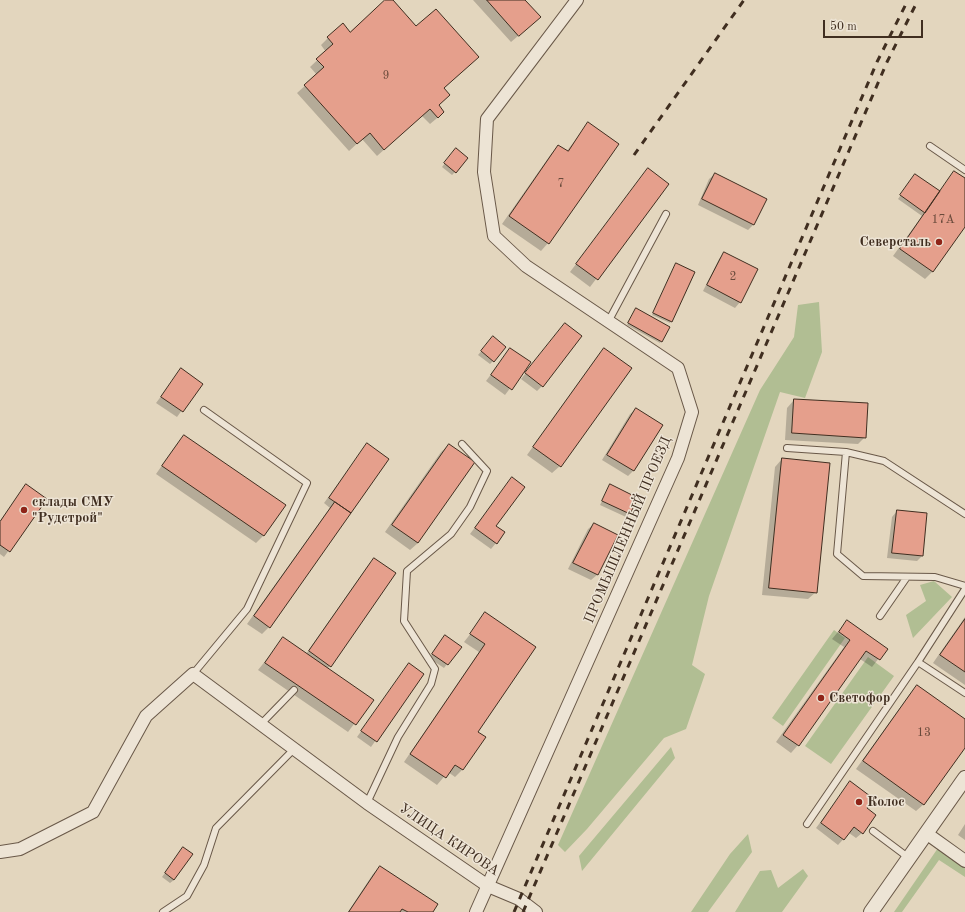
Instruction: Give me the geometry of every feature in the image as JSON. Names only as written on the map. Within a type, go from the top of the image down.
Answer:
[{"type":"street","name":"ПРОМЫШЛЕННЫЙ ПРОЕЗД","points":[[476,912],[678,458],[692,412],[678,368],[526,266],[494,236],[484,172],[487,119],[577,0]]},
{"type":"street","name":"УЛИЦА КИРОВА","points":[[193,674],[367,803],[488,886],[519,899],[536,912]]},
{"type":"street","points":[[0,852],[20,849],[93,812],[146,716],[193,674]]},
{"type":"street","points":[[871,912],[965,778]]},
{"type":"street","points":[[926,833],[965,861]]},
{"type":"lane","points":[[930,146],[965,170]]},
{"type":"lane","points":[[608,322],[666,214]]},
{"type":"lane","points":[[193,674],[247,609],[307,483],[204,410]]},
{"type":"lane","points":[[367,803],[398,737],[431,684],[435,669],[404,622],[407,571],[451,534],[470,507],[487,471],[462,444]]},
{"type":"lane","points":[[787,448],[846,452],[884,461],[965,514]]},
{"type":"lane","points":[[846,452],[837,554],[863,576],[935,577],[965,586]]},
{"type":"lane","points":[[880,616],[906,577]]},
{"type":"lane","points":[[807,824],[918,662],[965,589]]},
{"type":"lane","points":[[918,662],[965,692]]},
{"type":"lane","points":[[261,724],[294,690]]},
{"type":"lane","points":[[163,912],[187,896],[204,865],[216,828],[294,749]]},
{"type":"lane","points":[[872,831],[909,858]]},
{"type":"green space","points":[[819,302],[822,352],[805,398],[780,392],[709,596],[692,665],[705,674],[686,729],[664,738],[587,829],[565,852],[558,845],[760,390],[794,337],[798,305]]},
{"type":"green space","points":[[934,581],[952,597],[913,638],[906,615],[926,601],[920,585]]},
{"type":"green space","points":[[834,630],[845,638],[783,726],[772,718]]},
{"type":"green space","points":[[868,657],[894,676],[831,764],[805,746]]},
{"type":"green space","points":[[671,747],[675,758],[582,871],[579,856]]},
{"type":"green space","points":[[748,834],[752,852],[708,912],[691,912],[730,854]]},
{"type":"green space","points":[[938,848],[965,868],[965,877],[939,860],[902,912],[894,912]]},
{"type":"green space","points":[[803,869],[808,876],[782,912],[735,912],[760,871],[771,870],[778,888]]},
{"type":"building","points":[[385,0],[393,0],[416,26],[436,9],[479,57],[444,88],[450,95],[439,105],[444,112],[438,118],[430,109],[384,150],[370,133],[357,144],[304,85],[324,67],[316,59],[333,44],[327,37],[343,23],[350,32]]},
{"type":"building","points":[[487,0],[525,0],[541,17],[519,36]]},
{"type":"building","points":[[588,122],[619,144],[549,244],[509,216],[558,145],[568,151]]},
{"type":"building","points":[[456,148],[468,158],[456,173],[444,163]]},
{"type":"building","points":[[648,168],[669,184],[598,280],[576,264]]},
{"type":"building","points":[[954,171],[965,178],[965,227],[933,272],[900,249]]},
{"type":"building","points":[[715,173],[767,199],[754,225],[702,199]]},
{"type":"building","points":[[915,174],[940,191],[925,213],[900,195]]},
{"type":"building","points":[[724,252],[758,269],[741,303],[707,285]]},
{"type":"building","points":[[676,263],[695,272],[672,322],[653,313]]},
{"type":"building","points":[[636,308],[670,327],[662,342],[628,323]]},
{"type":"building","points":[[565,323],[582,336],[543,387],[525,373]]},
{"type":"building","points":[[493,336],[506,347],[494,362],[481,351]]},
{"type":"building","points":[[510,348],[531,362],[512,390],[491,375]]},
{"type":"building","points":[[604,348],[632,368],[561,467],[533,447]]},
{"type":"building","points":[[181,368],[203,384],[183,412],[161,397]]},
{"type":"building","points":[[794,399],[868,403],[866,438],[792,433]]},
{"type":"building","points":[[636,408],[663,425],[634,471],[607,455]]},
{"type":"building","points":[[184,435],[286,505],[264,536],[162,466]]},
{"type":"building","points":[[367,443],[389,459],[351,513],[329,498]]},
{"type":"building","points":[[449,444],[475,462],[418,543],[392,525]]},
{"type":"building","points":[[782,458],[830,463],[817,593],[769,588]]},
{"type":"building","points":[[512,477],[525,487],[496,526],[505,532],[497,544],[475,528]]},
{"type":"building","name":"склады СМУ \"Рудстрой\"","points":[[26,484],[47,499],[10,552],[0,545],[0,522]]},
{"type":"building","points":[[610,484],[638,498],[630,514],[602,501]]},
{"type":"building","points":[[335,502],[351,513],[270,628],[254,616]]},
{"type":"building","points":[[897,510],[927,513],[923,556],[892,553]]},
{"type":"building","points":[[594,523],[618,535],[598,575],[573,563]]},
{"type":"building","points":[[374,558],[396,573],[331,667],[309,651]]},
{"type":"building","points":[[485,612],[536,647],[478,732],[486,737],[463,770],[455,765],[446,778],[410,754],[485,644],[470,634]]},
{"type":"building","points":[[965,619],[965,672],[940,655]]},
{"type":"building","name":"Светофор","points":[[847,620],[888,649],[880,660],[866,651],[799,746],[783,735],[850,640],[839,632]]},
{"type":"building","points":[[445,635],[462,647],[448,665],[432,654]]},
{"type":"building","points":[[283,637],[374,700],[356,725],[265,663]]},
{"type":"building","points":[[409,663],[424,674],[377,742],[361,731]]},
{"type":"building","points":[[917,685],[965,719],[965,748],[924,805],[863,761]]},
{"type":"building","points":[[850,781],[874,799],[867,808],[876,815],[863,834],[854,827],[844,840],[821,823]]},
{"type":"building","points":[[183,847],[193,854],[174,880],[165,873]]},
{"type":"building","points":[[380,866],[438,904],[433,912],[408,912],[402,909],[400,912],[349,912]]},
{"type":"railway","points":[[634,155],[744,0]]},
{"type":"railway","points":[[514,912],[877,62],[908,0]]},
{"type":"railway","points":[[523,912],[887,62],[918,0]]},
{"type":"place","name":"Северсталь","points":[[939,242]]},
{"type":"place","name":"склады СМУ \"Рудстрой\"","points":[[24,510]]},
{"type":"place","name":"Светофор","points":[[821,698]]},
{"type":"place","name":"Колос","points":[[859,802]]}]
